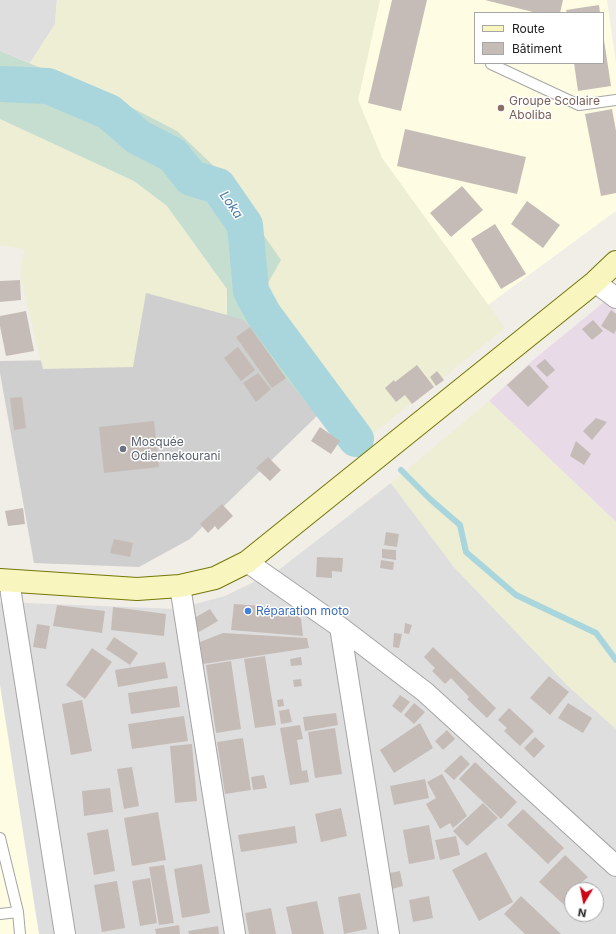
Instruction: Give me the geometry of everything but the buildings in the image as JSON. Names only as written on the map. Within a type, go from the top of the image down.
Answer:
[{"type":"street","points":[[65,934],[5,580],[137,589],[180,586],[214,578],[247,562],[595,282],[616,262]]},
{"type":"street","points":[[595,282],[616,298]]},
{"type":"street","points":[[247,562],[340,627],[425,692],[616,866]]},
{"type":"street","points":[[180,586],[235,934]]},
{"type":"street","points":[[340,627],[389,934]]},
{"type":"lane","points":[[491,64],[578,105],[616,100]]},
{"type":"lane","points":[[0,838],[18,912],[20,934]]},
{"type":"lane","points":[[0,914],[18,912]]},
{"type":"shaded area","points":[[0,0],[57,0],[55,24],[30,63],[0,51]]},
{"type":"shaded area","points":[[380,0],[607,0],[616,63],[616,211],[488,305],[382,158],[358,100]]},
{"type":"shaded area","points":[[139,286],[248,316],[319,414],[190,539],[139,567],[34,563],[0,373],[0,361],[128,359]]},
{"type":"shaded area","points":[[604,302],[616,311],[616,522],[489,401],[532,361]]},
{"type":"shaded area","points":[[391,483],[454,567],[567,685],[616,729],[616,934],[0,934],[0,602],[176,609],[225,596],[280,569]]},
{"type":"shaded area","points":[[0,685],[39,934],[0,934]]},
{"type":"green space","points":[[57,0],[380,0],[358,100],[382,158],[505,328],[369,437],[260,297],[30,63],[55,24]]},
{"type":"green space","points":[[0,51],[113,98],[177,131],[219,171],[281,260],[260,297],[369,437],[352,450],[315,413],[286,378],[244,320],[227,315],[227,289],[167,206],[134,181],[0,119]]},
{"type":"green space","points":[[0,119],[134,181],[167,206],[227,289],[227,315],[146,293],[133,367],[43,369],[20,275],[24,249],[0,245]]},
{"type":"green space","points":[[489,401],[616,522],[616,729],[567,685],[454,567],[391,483]]},
{"type":"waterway","name":"Loka","points":[[0,84],[48,86],[109,112],[138,137],[173,155],[191,178],[218,186],[245,225],[251,291],[264,315],[356,439]]},
{"type":"waterway","points":[[401,470],[430,499],[460,525],[466,552],[516,595],[596,633],[616,660]]},
{"type":"place","name":"Groupe Scolaire Aboliba","points":[[501,108]]},
{"type":"place","name":"Mosquée Odiennekourani","points":[[123,449]]},
{"type":"place","name":"Réparation moto","points":[[248,611]]}]
